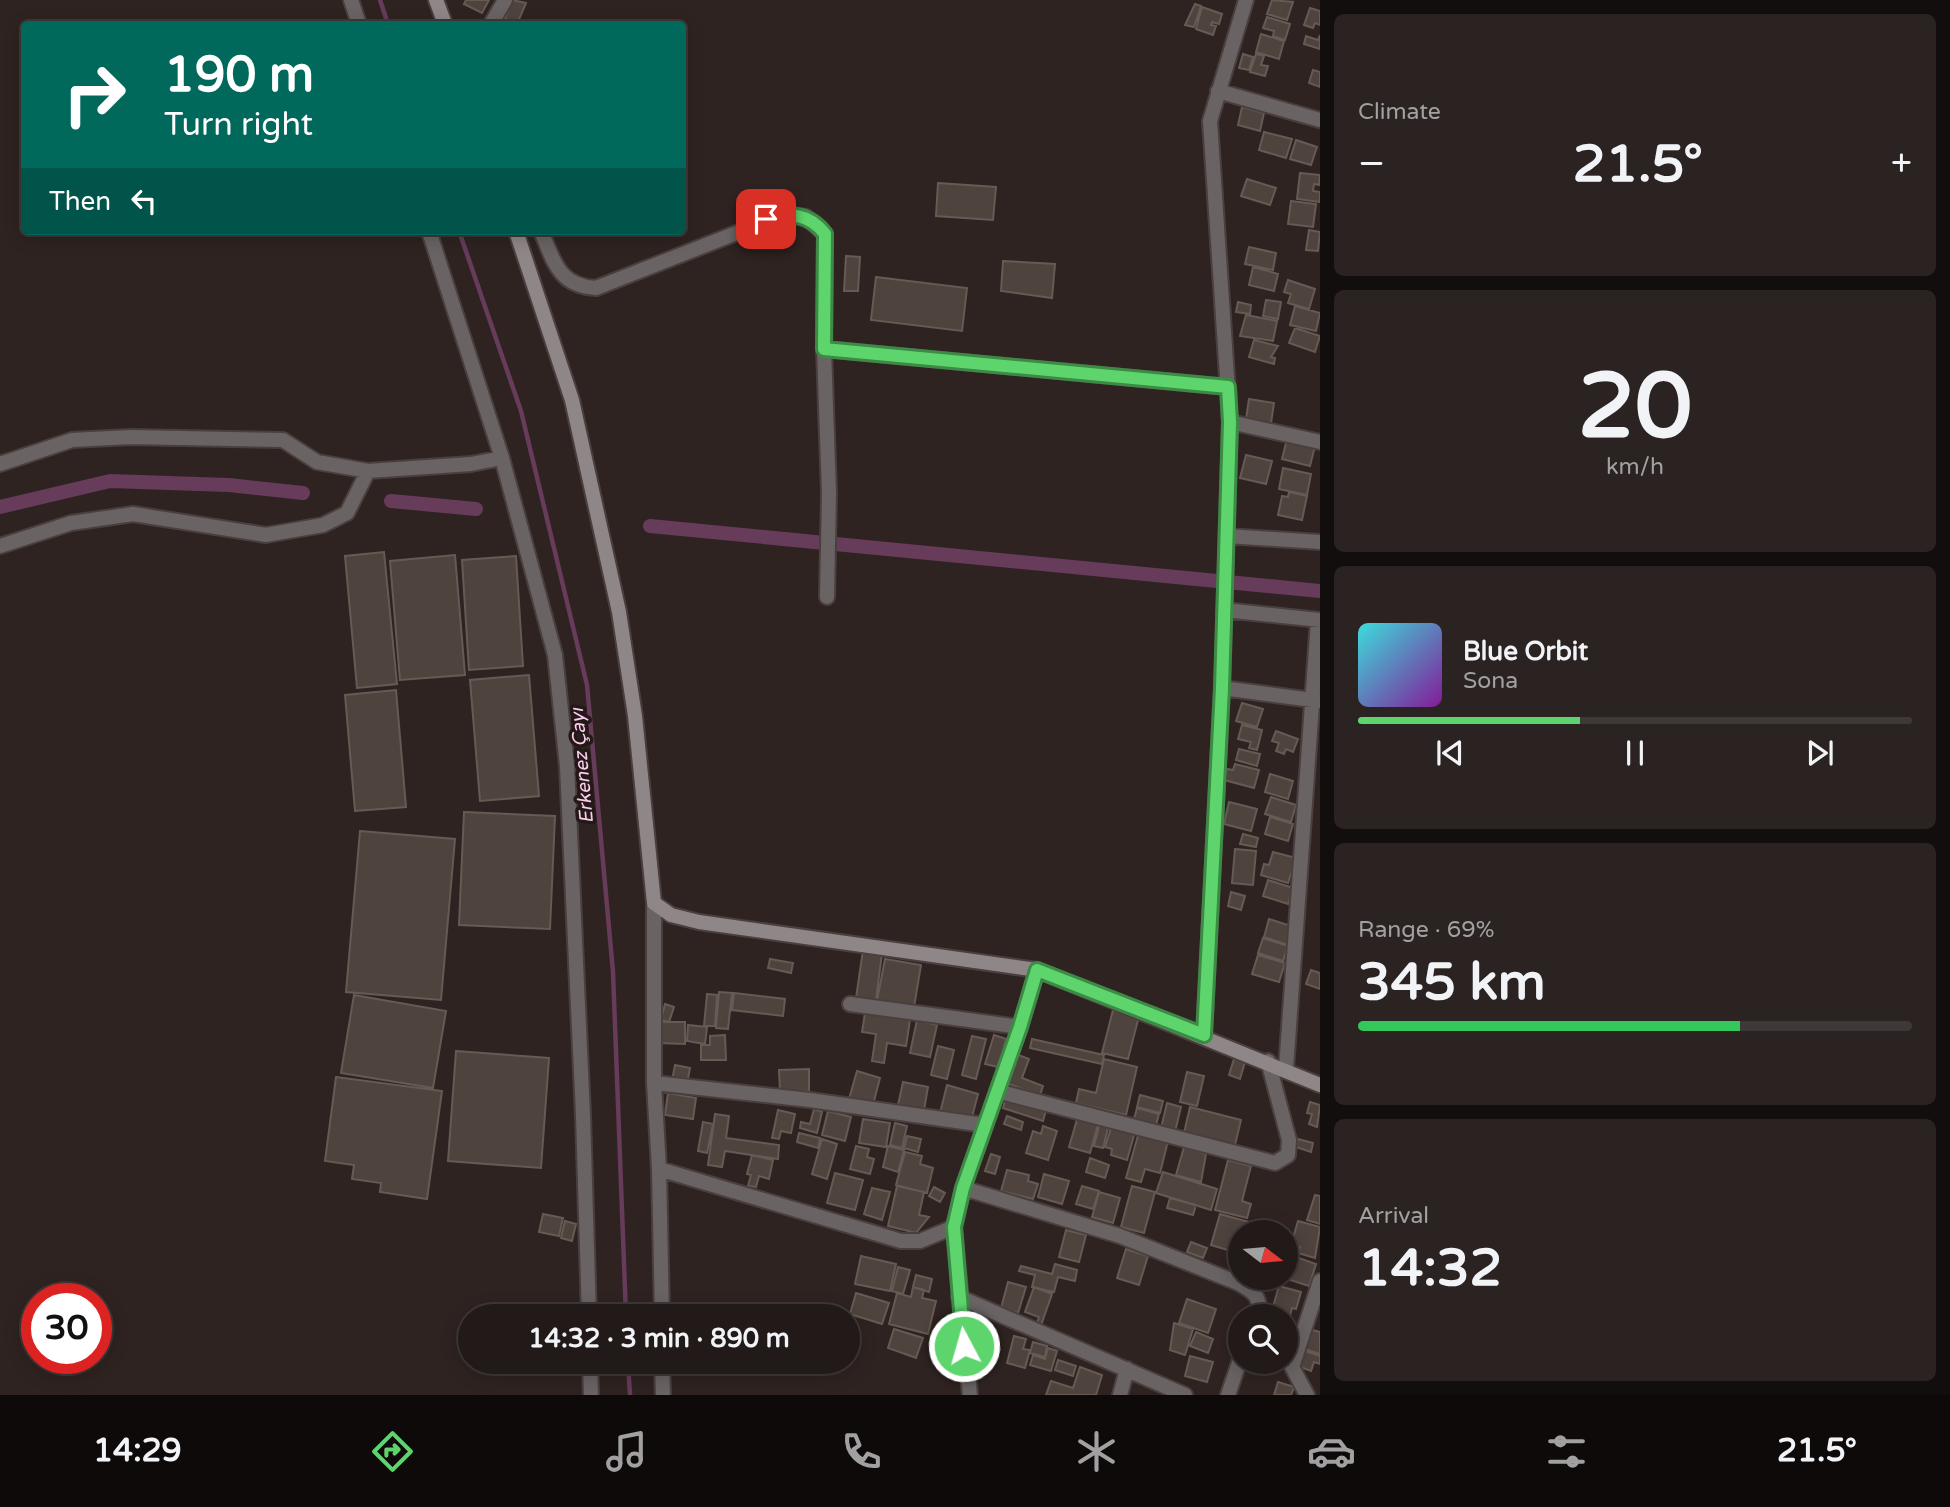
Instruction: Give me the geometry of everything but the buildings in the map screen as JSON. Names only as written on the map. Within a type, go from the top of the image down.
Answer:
[{"type":"street","points":[[351,0],[358,21]]},
{"type":"street","points":[[436,0],[444,21]]},
{"type":"street","points":[[493,21],[505,0]]},
{"type":"street","points":[[1204,1035],[1222,688],[1230,422],[1210,121],[1246,0]]},
{"type":"street","points":[[1218,91],[1320,120]]},
{"type":"street","points":[[543,235],[565,280],[577,287],[596,288],[766,219],[785,214],[806,217],[825,234],[824,349],[829,525],[827,590]]},
{"type":"street","points":[[430,235],[502,458],[555,655],[567,766],[589,1304]]},
{"type":"street","points":[[517,235],[572,400],[619,612],[635,716],[654,903],[654,1083],[662,1304]]},
{"type":"street","points":[[824,349],[1228,387]]},
{"type":"street","points":[[1230,422],[1320,442]]},
{"type":"street","points":[[0,464],[72,440],[144,437],[283,440],[317,462],[368,471],[471,464],[502,458]]},
{"type":"street","points":[[0,546],[71,523],[133,514],[266,535],[323,525],[347,513],[368,471]]},
{"type":"street","points":[[1227,537],[1320,542]]},
{"type":"street","points":[[1224,606],[1319,620],[1316,700],[1286,1069]]},
{"type":"street","points":[[1222,688],[1316,700]]},
{"type":"street","points":[[654,903],[671,915],[699,922],[1037,970],[1268,1061],[1320,1085]]},
{"type":"street","points":[[970,1395],[954,1227],[963,1188],[1020,1027],[1037,970]]},
{"type":"street","points":[[850,1004],[1020,1027]]},
{"type":"street","points":[[998,1091],[1275,1163],[1288,1155],[1289,1140],[1268,1061]]},
{"type":"street","points":[[654,1083],[810,1100],[984,1125]]},
{"type":"street","points":[[659,1170],[901,1241],[920,1241],[954,1227]]},
{"type":"street","points":[[963,1188],[1120,1236],[1238,1283],[1254,1292],[1261,1304]]},
{"type":"street","points":[[1298,1335],[1320,1281]]},
{"type":"street","points":[[959,1297],[1185,1395]]},
{"type":"street","points":[[1120,1395],[1127,1369]]},
{"type":"street","points":[[590,1374],[591,1395]]},
{"type":"street","points":[[662,1374],[663,1395]]},
{"type":"street","points":[[1228,1395],[1235,1374]]},
{"type":"street","points":[[1293,1374],[1307,1395]]},
{"type":"waterway","name":"Erkenez Çayı","points":[[380,0],[387,21]]},
{"type":"waterway","name":"Erkenez Çayı","points":[[460,235],[521,411],[587,685],[613,972],[626,1304]]},
{"type":"waterway","points":[[0,507],[110,481],[229,485],[303,493]]},
{"type":"waterway","points":[[391,501],[476,509]]},
{"type":"waterway","points":[[650,526],[1320,591]]},
{"type":"waterway","name":"Erkenez Çayı","points":[[629,1374],[630,1395]]},
{"type":"route","points":[[766,219],[785,214],[806,217],[817,223],[825,234],[827,247],[824,349],[1228,387],[1230,422],[1222,688],[1219,705],[1204,1035],[1037,970],[1020,1027],[963,1188],[954,1227],[964,1346]]}]
